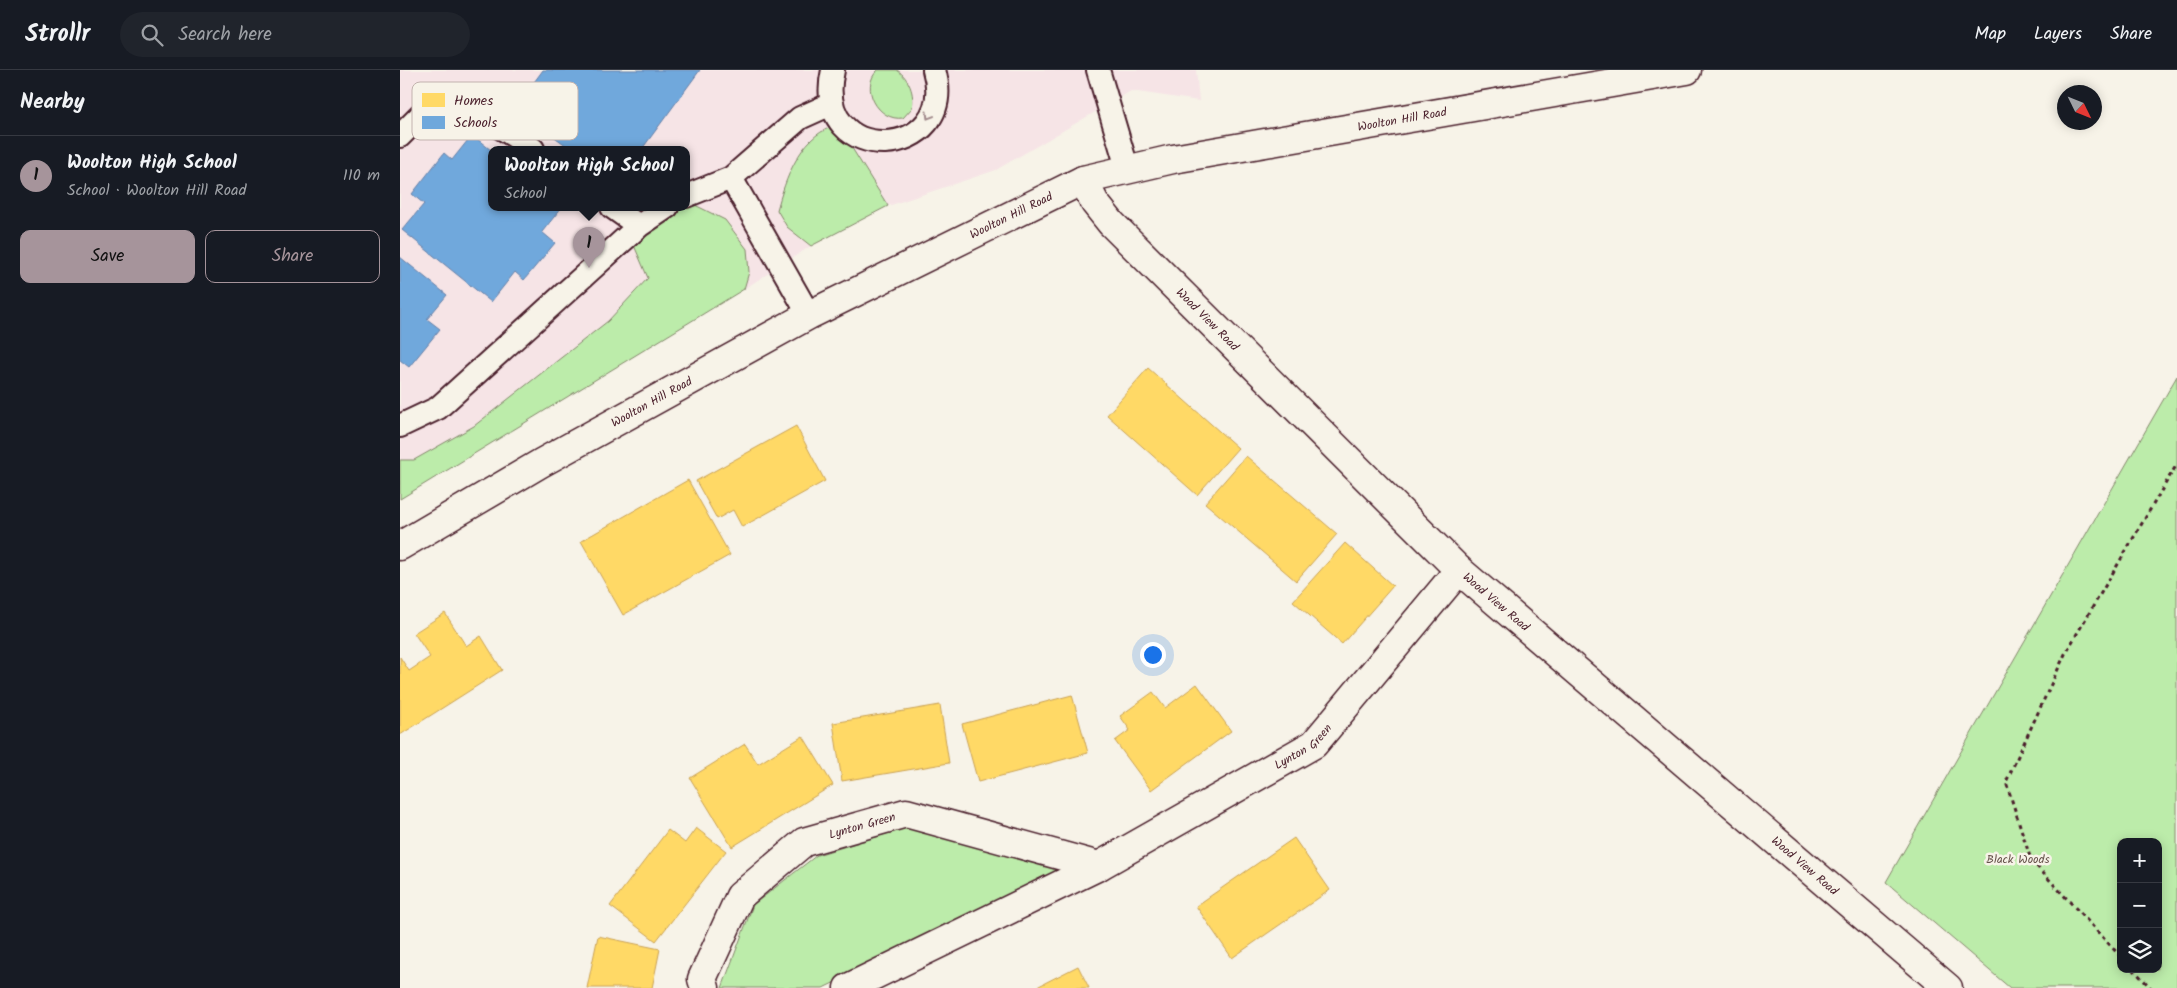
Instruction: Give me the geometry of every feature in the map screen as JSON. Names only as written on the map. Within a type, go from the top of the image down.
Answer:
[{"type":"street","name":"Woolton Hill Road","points":[[400,546],[540,463],[809,316],[1005,217],[1083,180],[1173,159],[1687,70]]},
{"type":"street","name":"Wood View Road","points":[[1083,180],[1094,203],[1111,222],[1460,570],[1948,988]]},
{"type":"street","name":"Lynton Green","points":[[848,988],[1098,866],[1314,744],[1460,570]]},
{"type":"street","name":"Lynton Green","points":[[705,988],[702,979],[740,896],[804,842],[906,813],[1098,866]]},
{"type":"lane","points":[[832,70],[829,86],[831,104],[839,120],[852,133],[868,141],[886,144],[904,140],[919,130],[931,117],[937,100],[938,82],[934,70]]},
{"type":"lane","points":[[1098,70],[1128,171]]},
{"type":"lane","points":[[690,194],[731,178],[800,118],[831,104]]},
{"type":"lane","points":[[400,136],[412,124]]},
{"type":"lane","points":[[731,178],[809,316]]},
{"type":"lane","points":[[618,211],[639,226]]},
{"type":"lane","points":[[400,426],[438,408],[639,226],[661,211]]},
{"type":"path","points":[[2117,953],[2031,860],[2006,782],[2065,654],[2177,464]]},
{"type":"path","points":[[2137,973],[2152,988]]},
{"type":"shaded area","points":[[400,70],[1196,70],[1199,101],[1131,91],[996,170],[888,206],[811,246],[744,289],[400,483]]},
{"type":"green space","points":[[878,70],[897,70],[908,82],[912,92],[913,103],[912,108],[903,118],[894,118],[886,115],[874,102],[870,85]]},
{"type":"green space","points":[[832,127],[842,132],[888,206],[811,246],[787,227],[777,210],[789,173],[803,150],[821,132]]},
{"type":"green space","points":[[690,202],[725,220],[747,249],[749,272],[744,289],[400,499],[400,460],[414,460],[474,426],[608,321],[648,278],[633,243],[675,211],[690,211]]},
{"type":"green space","name":"Black Woods","points":[[2177,376],[2177,988],[2010,988],[1886,882]]},
{"type":"green space","points":[[912,826],[1067,870],[823,988],[722,988],[753,905],[817,855]]},
{"type":"building: Homes","points":[[1148,368],[1238,448],[1197,495],[1107,415]]},
{"type":"building: Homes","points":[[796,426],[825,481],[742,527],[733,510],[717,519],[696,481]]},
{"type":"building: Homes","points":[[1246,456],[1337,534],[1296,581],[1205,503]]},
{"type":"building: Homes","points":[[688,480],[730,555],[623,615],[581,541]]},
{"type":"building: Homes","points":[[1345,543],[1393,586],[1342,644],[1293,601]]},
{"type":"building: Homes","points":[[445,613],[466,646],[481,636],[502,670],[400,735],[400,657],[409,671],[430,657],[414,633]]},
{"type":"building: Homes","points":[[1197,684],[1231,731],[1151,790],[1115,741],[1130,730],[1120,716],[1153,692],[1165,708]]},
{"type":"building: Homes","points":[[1072,695],[1088,753],[978,782],[962,724]]},
{"type":"building: Homes","points":[[940,705],[949,763],[842,781],[833,723]]},
{"type":"building: Homes","points":[[803,736],[833,785],[732,847],[690,778],[745,744],[758,764]]},
{"type":"building: Homes","points":[[696,828],[726,851],[656,941],[610,906],[668,830],[685,843]]},
{"type":"building: Homes","points":[[1294,838],[1330,890],[1232,958],[1196,906]]},
{"type":"building: Homes","points":[[598,936],[660,949],[652,988],[587,988]]},
{"type":"building: Homes","points":[[1078,966],[1089,988],[1035,988]]},
{"type":"building: Schools","points":[[543,70],[700,70],[644,146],[567,146],[559,140],[578,140],[578,82],[534,82]]},
{"type":"building: Schools","points":[[468,140],[478,140],[488,148],[488,211],[559,211],[542,232],[555,243],[524,280],[515,272],[491,302],[402,230],[424,204],[412,194],[444,153],[452,160]]},
{"type":"building: Schools","points":[[400,257],[447,295],[427,319],[440,329],[409,367],[400,360]]},
{"type":"place","name":"Woolton High School","points":[[589,268]]}]
